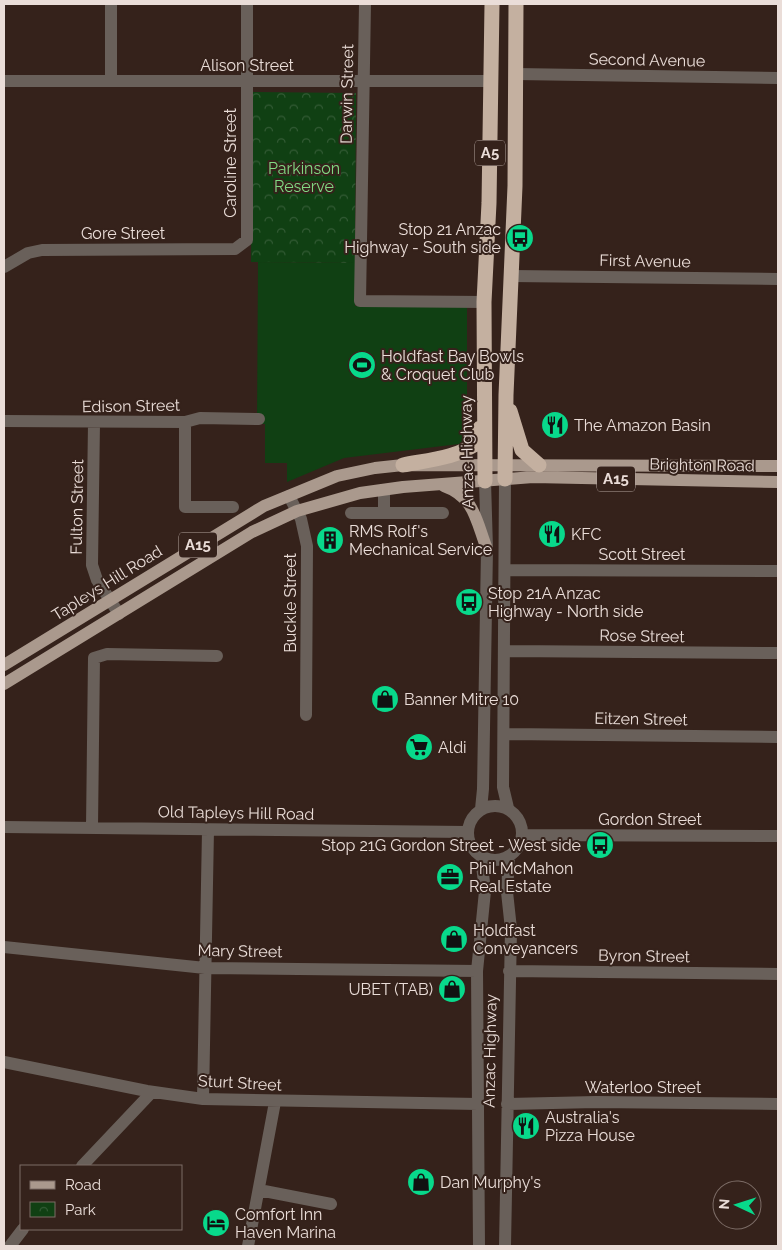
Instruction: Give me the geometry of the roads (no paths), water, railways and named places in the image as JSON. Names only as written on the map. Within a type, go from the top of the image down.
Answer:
[{"type":"highway","name":"Anzac Highway","points":[[485,481],[483,408],[484,302],[490,167],[492,4]]},
{"type":"highway","name":"A5","points":[[506,472],[506,395],[515,186],[516,4]]},
{"type":"highway","points":[[490,167],[494,171],[502,170],[510,168],[515,162]]},
{"type":"highway","points":[[489,203],[498,186],[509,183],[515,186]]},
{"type":"highway","points":[[506,395],[522,450],[539,465]]},
{"type":"highway","points":[[403,465],[453,455],[469,449],[478,442],[483,408]]},
{"type":"main road","name":"Tapleys Hill Road","points":[[4,665],[264,506],[337,476],[375,468],[403,465],[484,465]]},
{"type":"main road","name":"A15","points":[[484,465],[506,472]]},
{"type":"main road","name":"Brighton Road","points":[[506,472],[539,465],[778,466]]},
{"type":"main road","name":"Brighton Road","points":[[506,472],[778,482]]},
{"type":"main road","name":"A15","points":[[485,481],[506,472]]},
{"type":"main road","name":"Tapleys Hill Road","points":[[4,684],[252,532],[297,512],[360,493],[485,481]]},
{"type":"main road","points":[[442,485],[458,491],[467,498],[487,549]]},
{"type":"street","points":[[111,4],[111,81]]},
{"type":"street","name":"Caroline Street","points":[[244,244],[247,240],[247,4]]},
{"type":"street","name":"Darwin Street","points":[[365,4],[360,301],[484,302]]},
{"type":"street","name":"Second Avenue","points":[[516,74],[778,78]]},
{"type":"street","name":"Alison Street","points":[[4,81],[490,81]]},
{"type":"street","name":"Gore Street","points":[[4,267],[28,253],[42,250],[235,249],[244,244]]},
{"type":"street","name":"First Avenue","points":[[511,276],[778,279]]},
{"type":"street","name":"Edison Street","points":[[4,421],[94,423],[185,422],[200,418],[259,419]]},
{"type":"street","points":[[185,422],[185,506],[232,507]]},
{"type":"street","name":"Fulton Street","points":[[94,423],[92,565],[97,580],[119,614]]},
{"type":"street","points":[[506,472],[503,787],[508,808],[519,820],[522,835],[516,851],[509,856],[495,860],[481,857],[471,846],[467,832],[474,815],[481,809],[499,806],[508,808]]},
{"type":"street","name":"Anzac Highway","points":[[481,809],[484,788],[487,549],[485,481]]},
{"type":"street","points":[[384,490],[384,513]]},
{"type":"street","name":"Buckle Street","points":[[289,496],[297,512],[307,546],[306,715]]},
{"type":"street","points":[[351,513],[443,512]]},
{"type":"street","name":"Scott Street","points":[[505,570],[778,571]]},
{"type":"street","name":"Rose Street","points":[[505,651],[778,653]]},
{"type":"street","points":[[92,827],[94,658],[107,654],[217,656]]},
{"type":"street","name":"Eitzen Street","points":[[504,734],[778,737]]},
{"type":"street","name":"Old Tapleys Hill Road","points":[[4,827],[467,832]]},
{"type":"street","points":[[203,1099],[208,830]]},
{"type":"street","name":"Gordon Street","points":[[522,835],[778,836]]},
{"type":"street","name":"Anzac Highway","points":[[505,1246],[511,929],[507,892],[509,856]]},
{"type":"street","name":"Anzac Highway","points":[[479,1246],[477,971],[485,891],[481,857]]},
{"type":"street","name":"Mary Street","points":[[4,947],[206,968],[477,971]]},
{"type":"street","name":"Byron Street","points":[[509,971],[778,974]]},
{"type":"street","name":"Sturt Street","points":[[4,1062],[152,1092],[203,1099],[275,1102],[478,1104]]},
{"type":"street","points":[[83,1165],[152,1092]]},
{"type":"street","points":[[248,1246],[275,1102]]},
{"type":"street","name":"Waterloo Street","points":[[507,1104],[778,1104]]},
{"type":"street","points":[[259,1190],[331,1204]]},
{"type":"street","points":[[10,1246],[22,1230]]},
{"type":"place","name":"Stop 21 Anzac Highway - South side","points":[[520,238]]},
{"type":"place","name":"Holdfast Bay Bowls & Croquet Club","points":[[362,365]]},
{"type":"place","name":"The Amazon Basin","points":[[555,425]]},
{"type":"place","name":"KFC","points":[[552,534]]},
{"type":"place","name":"RMS Rolf's Mechanical Service","points":[[330,540]]},
{"type":"place","name":"Stop 21A Anzac Highway - North side","points":[[469,602]]},
{"type":"place","name":"Banner Mitre 10","points":[[385,699]]},
{"type":"place","name":"Aldi","points":[[419,747]]},
{"type":"place","name":"Stop 21G Gordon Street - West side","points":[[600,845]]},
{"type":"place","name":"Phil McMahon Real Estate","points":[[450,877]]},
{"type":"place","name":"Holdfast Conveyancers","points":[[454,939]]},
{"type":"place","name":"UBET (TAB)","points":[[452,989]]},
{"type":"place","name":"Australia's Pizza House","points":[[526,1126]]},
{"type":"place","name":"Dan Murphy's","points":[[421,1182]]},
{"type":"place","name":"Comfort Inn Haven Marina","points":[[216,1223]]},
{"type":"park label","name":"Parkinson Reserve","points":[[304,177]]}]
